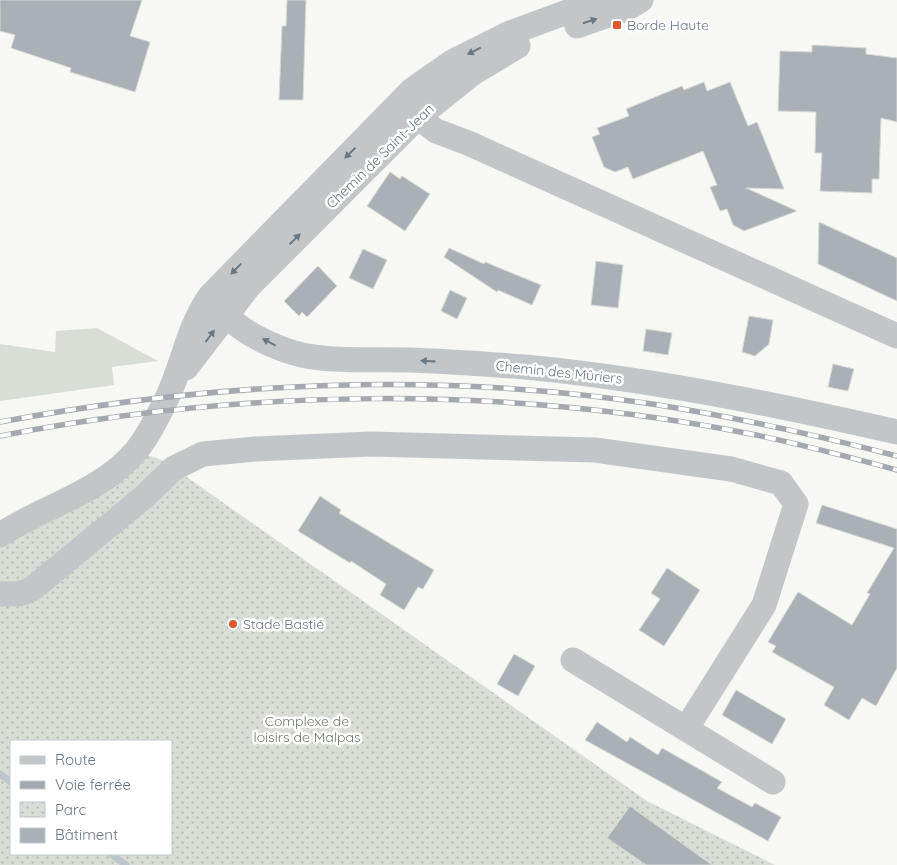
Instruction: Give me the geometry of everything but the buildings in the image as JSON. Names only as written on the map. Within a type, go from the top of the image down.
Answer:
[{"type":"street","name":"Chemin de Saint-Jean","points":[[173,386],[196,319],[210,296],[412,90],[452,62],[510,32],[600,0]]},
{"type":"street","name":"Chemin de Saint-Jean","points":[[0,535],[90,487],[121,466],[144,440],[173,386],[227,314],[257,279],[418,116],[450,90],[506,52],[533,39],[608,16],[641,0]]},
{"type":"street","points":[[412,90],[418,116],[436,132],[468,144],[897,336]]},
{"type":"street","points":[[450,90],[449,120],[468,144]]},
{"type":"street","name":"Chemin des Mûriers","points":[[227,314],[232,321],[271,344],[303,355],[330,359],[477,363],[575,372],[724,394],[897,432]]},
{"type":"street","points":[[0,594],[19,594],[32,589],[145,496],[174,468],[203,454],[255,449],[400,445],[594,450],[731,469],[782,483],[796,504],[764,605],[686,729]]},
{"type":"street","points":[[573,660],[773,782]]},
{"type":"green space","points":[[97,328],[158,361],[112,367],[114,385],[0,401],[0,344],[55,352],[56,331]]},
{"type":"green space","name":"Complexe de loisirs de Malpas","points":[[136,451],[164,461],[647,801],[775,865],[0,865],[0,535]]},
{"type":"waterway","points":[[0,774],[10,781]]},
{"type":"waterway","points":[[112,855],[126,865]]},
{"type":"railway","points":[[0,422],[81,408],[244,390],[325,386],[489,387],[570,394],[683,409],[775,427],[897,456]]},
{"type":"railway","points":[[0,436],[93,420],[281,401],[470,400],[564,407],[658,418],[751,434],[897,470]]},
{"type":"place","name":"Borde Haute","points":[[617,25]]},
{"type":"place","name":"Stade Bastié","points":[[233,624]]}]
